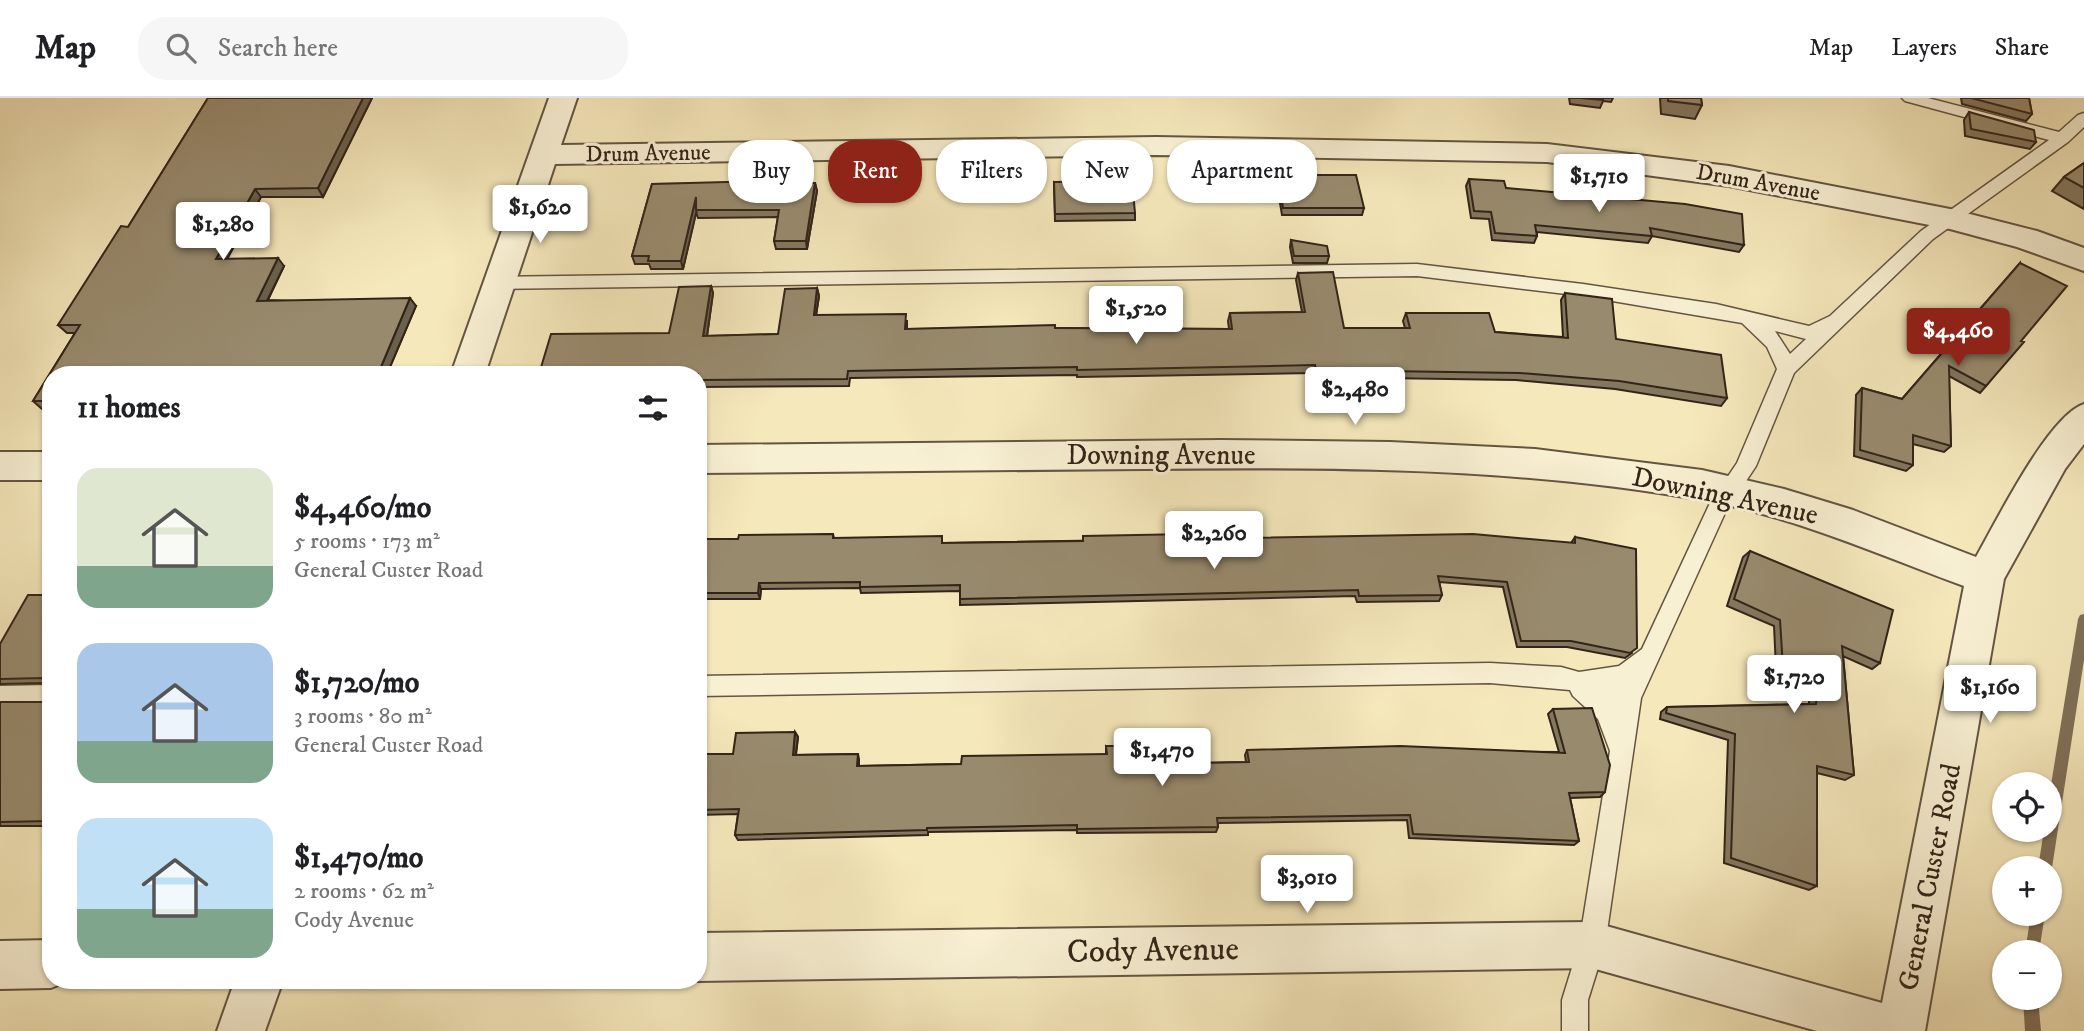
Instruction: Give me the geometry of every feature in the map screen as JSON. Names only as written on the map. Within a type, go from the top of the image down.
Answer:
[{"type":"street","points":[[471,366],[563,98]]},
{"type":"street","name":"Drum Avenue","points":[[543,155],[1146,146],[1547,153],[1729,176],[1950,219],[2026,239],[2084,260]]},
{"type":"street","name":"General Custer Road","points":[[1901,1031],[1985,577],[2052,459],[2084,418]]},
{"type":"street","name":"Downing Avenue","points":[[707,459],[1221,454],[1476,459],[1555,465],[1729,491],[1784,504],[1840,521],[1985,577]]},
{"type":"street","points":[[0,467],[42,466]]},
{"type":"street","name":"Cody Avenue","points":[[707,957],[1592,945],[1868,1021],[1889,1031]]},
{"type":"street","points":[[0,965],[42,964]]},
{"type":"street","points":[[241,1031],[256,989]]},
{"type":"lane","points":[[1910,98],[2062,138]]},
{"type":"lane","points":[[1575,1031],[1575,1000],[1592,945],[1630,698],[1711,520],[1746,466],[1786,369],[1927,235],[2062,138],[2084,118]]},
{"type":"lane","points":[[499,283],[1417,270],[1583,289],[1716,310],[1809,333],[1833,322]]},
{"type":"lane","points":[[1716,310],[1747,321],[1769,335],[1778,345],[1786,369]]},
{"type":"lane","points":[[707,686],[1490,673],[1612,678],[1632,671],[1650,654]]},
{"type":"lane","points":[[1561,677],[1630,698]]},
{"type":"lane","points":[[1561,677],[1605,708],[1616,730],[1620,762]]},
{"type":"lane","points":[[0,695],[42,695]]},
{"type":"building","points":[[208,98],[363,98],[318,188],[255,189],[216,259],[278,258],[257,301],[410,298],[381,366],[55,366],[80,325],[58,325],[121,226],[128,227]]},
{"type":"building","points":[[1668,98],[1701,98],[1702,105],[1668,101]]},
{"type":"building","points":[[1971,98],[2029,98],[2032,114]]},
{"type":"building","points":[[1969,112],[2034,130],[2036,142],[1971,129]]},
{"type":"building","points":[[2084,163],[2084,188],[2064,177]]},
{"type":"building","points":[[1317,175],[1356,175],[1364,208],[1283,208],[1282,203],[1317,203]]},
{"type":"building","points":[[1469,179],[1504,181],[1506,188],[1685,204],[1742,214],[1744,245],[1650,228],[1652,236],[1535,225],[1537,236],[1495,233],[1491,212],[1474,211]]},
{"type":"building","points":[[728,182],[728,203],[812,203],[806,241],[774,241],[779,210],[696,210],[696,197],[681,261],[648,261],[649,256],[632,256],[652,184]]},
{"type":"building","points":[[1054,182],[1061,182],[1061,203],[1134,203],[1135,213],[1055,214]]},
{"type":"building","points":[[1291,240],[1327,246],[1329,256],[1294,256]]},
{"type":"building","points":[[2020,263],[2067,286],[1986,386],[1949,366],[1951,446],[1913,435],[1913,465],[1860,450],[1862,388],[1902,399]]},
{"type":"building","points":[[1333,272],[1344,328],[1410,328],[1406,313],[1489,313],[1495,332],[1568,338],[1565,293],[1612,299],[1616,339],[1721,355],[1727,398],[1619,381],[1520,373],[1316,370],[1315,365],[848,371],[847,379],[707,380],[707,366],[541,366],[551,334],[669,333],[679,287],[711,286],[703,336],[778,334],[785,289],[817,288],[814,315],[906,314],[905,329],[1055,325],[1055,328],[1232,329],[1230,313],[1305,312],[1298,273]]},
{"type":"building","points":[[42,386],[42,401],[33,401]]},
{"type":"building","points":[[833,534],[833,538],[942,536],[942,543],[1083,541],[1083,536],[1190,534],[1190,539],[1473,534],[1575,543],[1575,537],[1636,549],[1637,648],[1630,653],[1571,641],[1521,641],[1507,582],[1438,576],[1442,595],[1359,596],[1358,590],[960,599],[960,585],[860,587],[860,582],[759,583],[758,593],[707,593],[707,539],[738,539],[739,535]]},
{"type":"building","points":[[1750,551],[1893,610],[1880,663],[1842,646],[1854,775],[1817,766],[1817,886],[1731,858],[1735,734],[1666,713],[1667,707],[1816,704],[1817,689],[1784,683],[1780,620],[1734,599]]},
{"type":"building","points":[[28,595],[42,595],[42,678],[0,679],[0,644]]},
{"type":"building","points":[[0,702],[42,702],[42,821],[0,822]]},
{"type":"building","points":[[1592,708],[1610,765],[1605,792],[1569,793],[1579,841],[1413,834],[1410,815],[1217,818],[1218,827],[1077,829],[1077,825],[735,835],[739,809],[707,810],[707,754],[733,754],[736,733],[795,732],[793,755],[858,754],[857,766],[961,764],[962,756],[1107,754],[1106,746],[1146,746],[1148,764],[1249,762],[1247,750],[1400,746],[1565,753],[1553,709]]},
{"type":"waterway","points":[[2047,856],[2084,619]]},
{"type":"waterway","points":[[2034,940],[2036,926]]},
{"type":"waterway","points":[[2032,1010],[2033,1031]]}]
